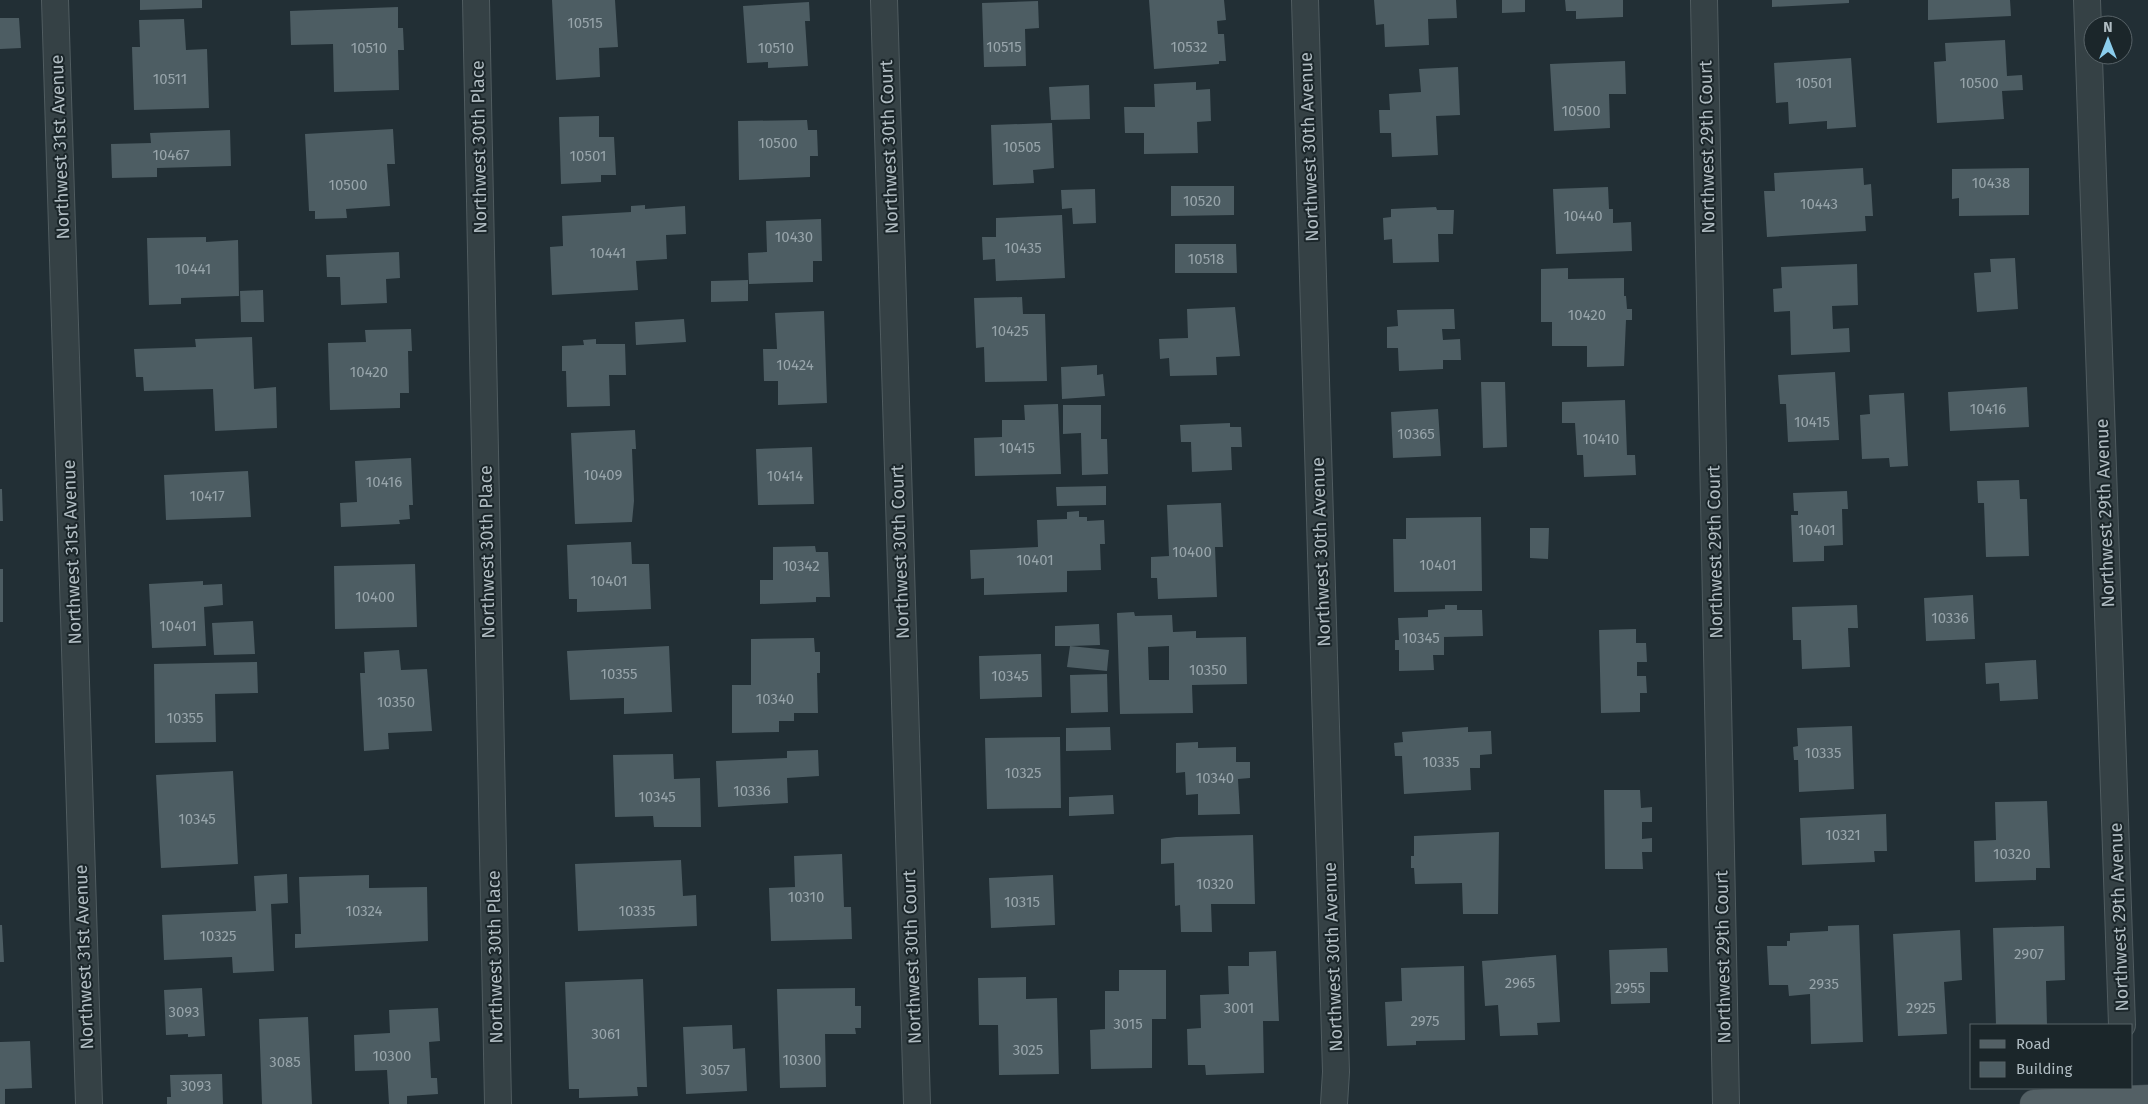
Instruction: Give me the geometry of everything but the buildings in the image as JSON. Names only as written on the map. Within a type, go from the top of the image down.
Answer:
[{"type":"main road","points":[[2034,1104],[2131,1098]]},
{"type":"street","name":"Northwest 31st Avenue","points":[[56,0],[89,1104]]},
{"type":"street","name":"Northwest 30th Place","points":[[476,0],[498,1104]]},
{"type":"street","name":"Northwest 30th Court","points":[[884,0],[917,1104]]},
{"type":"street","name":"Northwest 30th Avenue","points":[[1305,0],[1336,1072],[1334,1104]]},
{"type":"street","name":"Northwest 29th Court","points":[[1704,0],[1726,1104]]},
{"type":"street","name":"Northwest 29th Avenue","points":[[2088,0],[2122,1024]]}]
